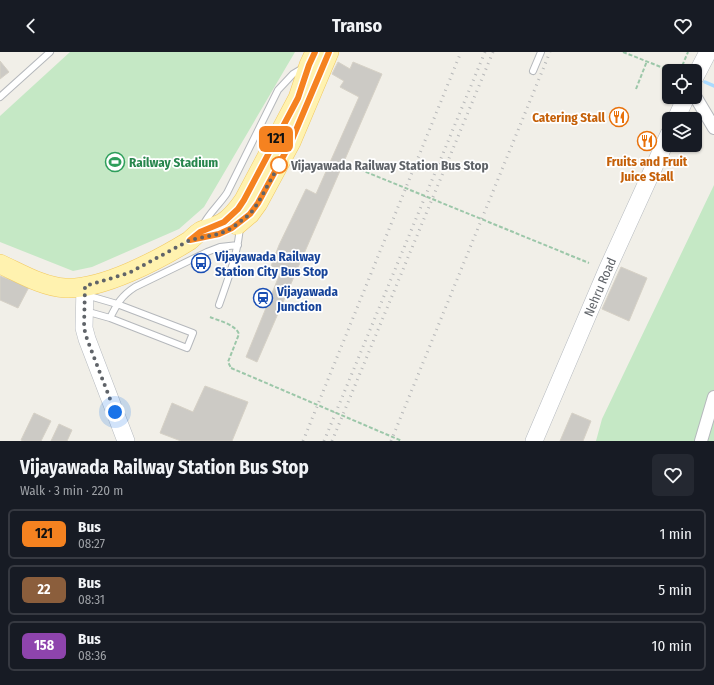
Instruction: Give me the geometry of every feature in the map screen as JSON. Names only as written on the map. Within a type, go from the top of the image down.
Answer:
[{"type":"main road","points":[[195,236],[219,234],[240,223],[250,214],[258,203],[291,142],[329,52]]},
{"type":"main road","points":[[0,264],[44,283],[65,288],[85,290],[129,273],[195,236],[224,222],[238,209],[244,200],[298,98],[312,58]]},
{"type":"street","points":[[702,64],[708,52]]},
{"type":"street","points":[[700,104],[714,128]]},
{"type":"street","name":"Nehru Road","points":[[534,441],[607,270],[662,149]]},
{"type":"street","points":[[85,290],[84,328],[126,441]]},
{"type":"street","points":[[701,441],[714,397]]},
{"type":"lane","points":[[0,98],[50,52]]},
{"type":"lane","points":[[533,71],[541,52]]},
{"type":"lane","points":[[219,305],[232,270],[238,245],[240,223]]},
{"type":"lane","points":[[110,318],[117,304],[125,294],[135,287],[207,252],[220,247],[238,245]]},
{"type":"lane","points":[[85,290],[193,333],[187,348],[110,318],[85,311]]},
{"type":"path","points":[[622,52],[662,67]]},
{"type":"path","points":[[683,64],[688,52]]},
{"type":"path","points":[[636,88],[647,61]]},
{"type":"path","points":[[349,165],[588,263]]},
{"type":"path","points":[[210,317],[233,326],[238,330],[239,334],[228,362],[231,368],[402,441]]},
{"type":"green space","name":"Railway Stadium","points":[[70,52],[295,52],[204,207],[179,229],[92,267],[73,271],[0,242],[0,116]]},
{"type":"green space","points":[[714,185],[714,441],[596,441],[602,419]]},
{"type":"building","points":[[0,61],[9,72],[0,79]]},
{"type":"building","points":[[338,62],[350,69],[353,62],[382,74],[257,362],[246,357],[281,271],[271,266],[279,245],[306,189],[316,194],[359,97],[340,87],[344,81],[332,74]]},
{"type":"building","points":[[621,267],[647,278],[629,321],[602,309]]},
{"type":"building","points":[[0,276],[29,287],[18,308],[0,300]]},
{"type":"building","points":[[205,386],[248,402],[232,441],[181,441],[160,433],[172,403],[193,412]]},
{"type":"building","points":[[34,413],[51,421],[41,441],[21,440]]},
{"type":"building","points":[[572,413],[591,421],[583,441],[560,441]]},
{"type":"building","points":[[59,424],[72,430],[67,441],[51,441]]},
{"type":"waterway","points":[[705,82],[714,86]]},
{"type":"railway","points":[[303,441],[461,52]]},
{"type":"railway","points":[[324,441],[485,52]]},
{"type":"railway","points":[[332,441],[493,52]]},
{"type":"railway","points":[[391,441],[550,52]]},
{"type":"bus line","name":"121","points":[[315,52],[298,98],[244,200],[238,209],[224,222],[200,232],[190,240],[219,234],[240,223],[250,214],[258,203],[291,142],[329,52]]},
{"type":"place","name":"Catering Stall","points":[[619,117]]},
{"type":"place","name":"Fruits and Fruit Juice Stall","points":[[647,141]]},
{"type":"place","name":"Railway Stadium","points":[[115,162]]},
{"type":"place","name":"Vijayawada Railway Station Bus Stop","points":[[279,165]]},
{"type":"place","name":"Vijayawada Railway Station City Bus Stop","points":[[201,263]]},
{"type":"place","name":"Vijayawada Junction","points":[[263,298]]},
{"type":"route","points":[[115,412],[84,328],[85,286],[129,273],[190,240],[219,234],[232,228],[250,214],[258,203],[279,165]]}]
